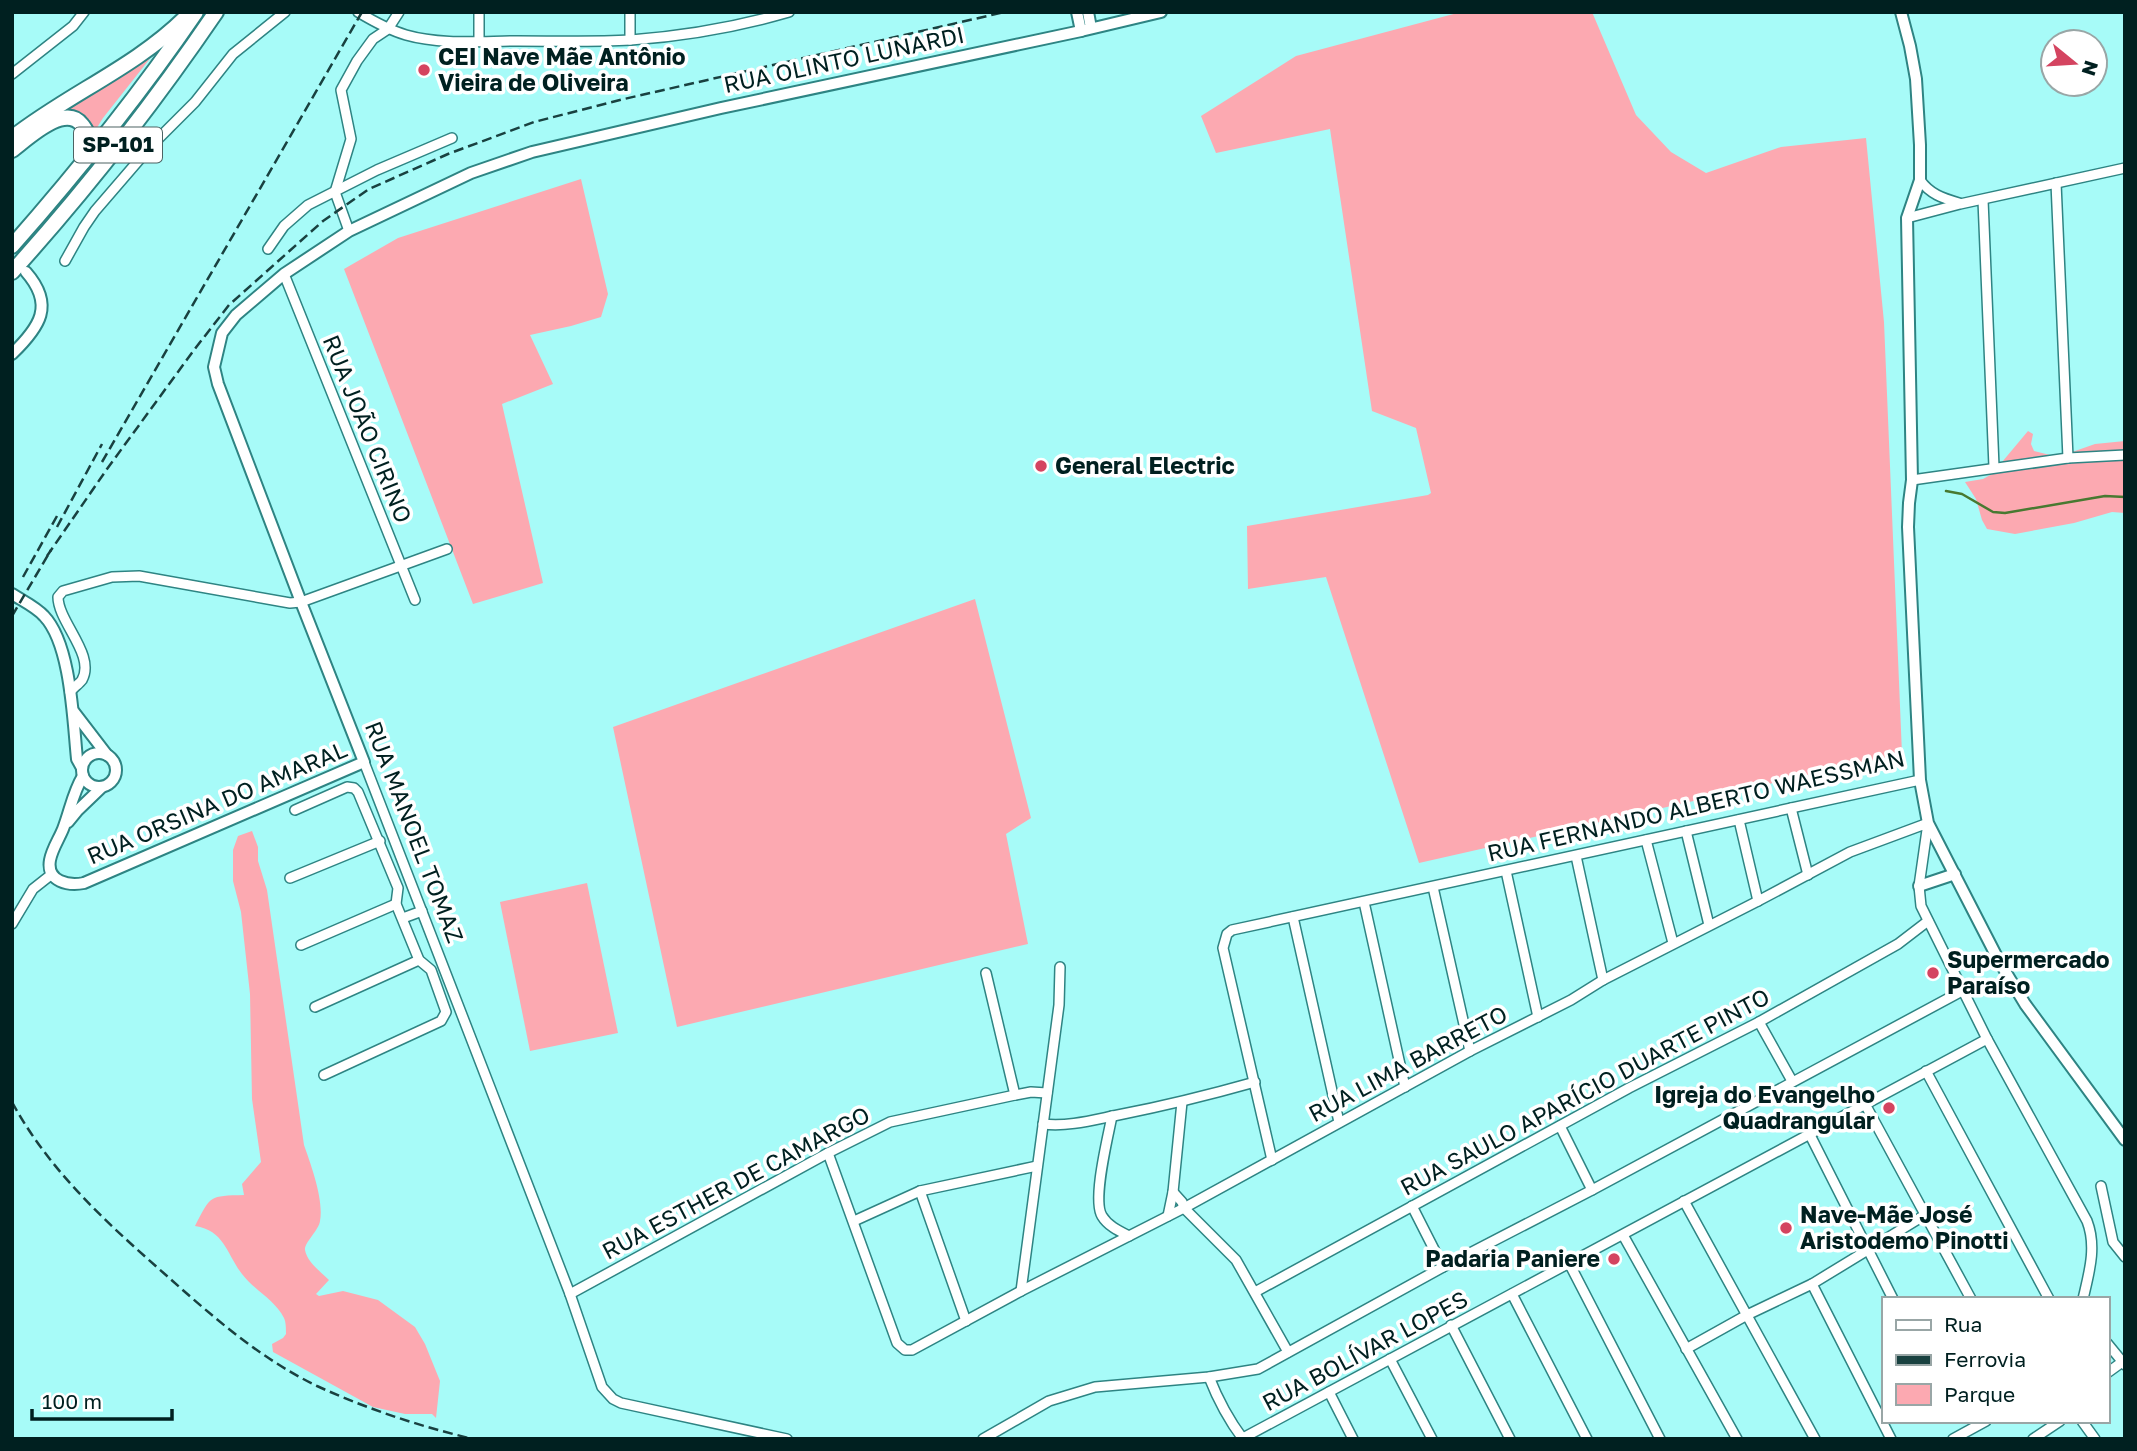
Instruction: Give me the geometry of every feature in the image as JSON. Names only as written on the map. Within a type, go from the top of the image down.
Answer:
[{"type":"highway","points":[[12,138],[28,125],[126,66],[193,12]]},
{"type":"highway","name":"SP-101","points":[[12,246],[83,164],[157,69],[193,12]]},
{"type":"highway","name":"SP-101","points":[[19,272],[45,235],[173,75],[216,12]]},
{"type":"highway","points":[[12,150],[50,122],[59,118],[72,118],[80,122],[87,134],[83,164]]},
{"type":"street","points":[[12,74],[73,26],[85,12]]},
{"type":"street","points":[[65,261],[95,211],[151,146],[195,102],[233,54],[285,12]]},
{"type":"street","points":[[358,12],[388,29],[408,35],[430,39],[479,41],[630,40],[709,32],[758,16],[789,12]]},
{"type":"street","points":[[349,231],[335,192],[351,139],[341,90],[373,39],[388,29],[398,12]]},
{"type":"street","points":[[479,12],[479,41]]},
{"type":"street","points":[[630,12],[630,40]]},
{"type":"street","points":[[1077,12],[1086,30]]},
{"type":"street","points":[[1086,30],[1088,12]]},
{"type":"street","name":"RUA OLINTO LUNARDI","points":[[218,384],[214,367],[222,333],[236,315],[284,274],[349,231],[471,173],[532,152],[1161,12]]},
{"type":"street","name":"RUA FERNANDO ALBERTO WAESSMAN","points":[[1255,1083],[1223,948],[1231,930],[1920,780],[1908,527],[1912,480],[1907,218],[1920,180],[1920,145],[1916,79],[1901,12]]},
{"type":"street","points":[[268,248],[285,226],[308,205],[377,170],[452,138]]},
{"type":"street","points":[[1907,218],[2125,168]]},
{"type":"street","points":[[1920,180],[1937,197],[1960,204]]},
{"type":"street","points":[[2056,183],[2068,458]]},
{"type":"street","points":[[1983,200],[1994,467]]},
{"type":"street","points":[[12,354],[30,337],[43,307],[36,284],[19,272]]},
{"type":"street","name":"RUA JOÃO CIRINO","points":[[284,274],[415,600]]},
{"type":"street","name":"RUA MANOEL TOMAZ","points":[[218,384],[300,602],[570,1294],[602,1387],[613,1399],[631,1406],[787,1439]]},
{"type":"street","points":[[1912,480],[2068,458],[2125,455]]},
{"type":"street","points":[[70,691],[82,680],[85,668],[84,657],[58,605],[58,597],[63,591],[125,575],[154,577],[290,603],[300,602],[447,549]]},
{"type":"street","points":[[12,594],[45,616],[60,640],[70,691],[72,710],[78,759],[88,783],[102,787],[110,783],[116,774],[114,762],[72,710]]},
{"type":"street","points":[[83,772],[88,757],[100,753],[107,755]]},
{"type":"street","name":"RUA ORSINA DO AMARAL","points":[[83,772],[50,862],[52,874],[63,883],[72,885],[85,883],[364,762]]},
{"type":"street","points":[[1920,780],[1928,823],[1999,961],[2025,1004],[2125,1140]]},
{"type":"street","name":"RUA ORSINA DO AMARAL","points":[[63,830],[76,811],[102,787]]},
{"type":"street","points":[[295,810],[347,787],[358,792],[398,888],[396,904],[419,960],[430,970],[446,1012],[441,1021],[324,1075]]},
{"type":"street","points":[[1791,808],[1808,875]]},
{"type":"street","points":[[1739,820],[1758,901]]},
{"type":"street","points":[[1928,823],[1919,886],[1921,906],[1987,1039],[2090,1228],[2091,1260],[2083,1297]]},
{"type":"street","name":"RUA LIMA BARRETO","points":[[854,1221],[897,1343],[905,1350],[912,1350],[1184,1208],[1673,943],[1850,852],[1928,823]]},
{"type":"street","points":[[1686,831],[1709,925]]},
{"type":"street","points":[[1646,840],[1673,943]]},
{"type":"street","points":[[290,878],[380,841]]},
{"type":"street","points":[[1576,856],[1603,980]]},
{"type":"street","points":[[1506,871],[1538,1017]]},
{"type":"street","points":[[12,925],[33,889],[52,874]]},
{"type":"street","points":[[1919,886],[1955,874]]},
{"type":"street","points":[[1433,887],[1470,1051]]},
{"type":"street","points":[[1364,902],[1405,1087]]},
{"type":"street","points":[[301,945],[396,904]]},
{"type":"street","points":[[402,918],[422,911]]},
{"type":"street","points":[[1293,917],[1339,1122]]},
{"type":"street","name":"RUA SAULO APARÍCIO DUARTE PINTO","points":[[1255,1292],[1560,1126],[1759,1022],[1898,944],[1928,921]]},
{"type":"street","points":[[315,1007],[419,960]]},
{"type":"street","points":[[1021,1291],[1059,1005],[1060,967]]},
{"type":"street","points":[[985,973],[1015,1095]]},
{"type":"street","points":[[983,1439],[1064,1395],[1095,1387],[1209,1377],[1258,1369],[1443,1267],[1592,1190],[1962,990]]},
{"type":"street","points":[[1759,1022],[1792,1081]]},
{"type":"street","name":"RUA BOLÍVAR LOPES","points":[[1243,1438],[1987,1039]]},
{"type":"street","points":[[1926,1072],[2048,1297]]},
{"type":"street","points":[[1043,1124],[1060,1126],[1112,1116],[1255,1083],[1272,1160]]},
{"type":"street","name":"RUA ESTHER DE CAMARGO","points":[[570,1294],[890,1122],[1031,1092],[1046,1093]]},
{"type":"street","points":[[1168,1216],[1182,1102]]},
{"type":"street","points":[[1865,1104],[1970,1297]]},
{"type":"street","points":[[1112,1116],[1098,1205],[1102,1216],[1115,1229],[1129,1236]]},
{"type":"street","points":[[1560,1126],[1592,1190]]},
{"type":"street","points":[[1809,1133],[1892,1297]]},
{"type":"street","points":[[828,1153],[854,1221],[920,1191],[1037,1166]]},
{"type":"street","points":[[2101,1186],[2113,1242],[2125,1257]]},
{"type":"street","points":[[920,1191],[966,1321]]},
{"type":"street","points":[[1173,1192],[1184,1208],[1236,1261],[1288,1352]]},
{"type":"street","points":[[1684,1201],[1815,1439]]},
{"type":"street","points":[[1412,1206],[1443,1267]]},
{"type":"street","points":[[1686,1349],[1747,1315],[1812,1284],[1925,1215]]},
{"type":"street","points":[[1115,1229],[1118,1242]]},
{"type":"street","points":[[1623,1235],[1737,1439]]},
{"type":"street","points":[[1569,1263],[1660,1439]]},
{"type":"street","points":[[1812,1284],[1882,1421]]},
{"type":"street","points":[[1513,1294],[1587,1439]]},
{"type":"street","points":[[1451,1325],[1510,1439]]},
{"type":"street","points":[[2109,1345],[2124,1362],[2109,1372]]},
{"type":"street","points":[[1390,1359],[1432,1439]]},
{"type":"street","points":[[1209,1377],[1231,1424],[1243,1438]]},
{"type":"street","points":[[1329,1392],[1353,1439]]},
{"type":"street","points":[[1883,1423],[1891,1439]]},
{"type":"street","points":[[1959,1423],[1964,1432]]},
{"type":"street","points":[[1954,1439],[1982,1423]]},
{"type":"street","points":[[2034,1439],[2057,1423]]},
{"type":"street","points":[[2083,1423],[2095,1439]]},
{"type":"green space","points":[[1461,12],[1592,12],[1636,115],[1671,152],[1706,173],[1781,147],[1866,138],[1884,322],[1902,754],[1419,863],[1326,577],[1248,589],[1247,526],[1431,493],[1416,428],[1372,411],[1330,129],[1216,153],[1201,116],[1296,56]]},
{"type":"green space","points":[[149,54],[152,56],[103,118],[88,142],[89,124],[85,116],[67,110],[12,143]]},
{"type":"green space","points":[[581,179],[608,294],[601,317],[530,335],[553,384],[502,404],[543,583],[473,604],[344,269],[398,238]]},
{"type":"green space","points":[[2028,431],[2033,434],[2031,444],[2034,451],[2058,457],[2095,444],[2125,441],[2125,513],[2112,512],[2074,523],[2015,534],[1987,529],[1976,499],[1965,482],[1983,479],[1992,474]]},
{"type":"green space","points":[[975,599],[1031,818],[1006,834],[1028,944],[677,1027],[613,727]]},
{"type":"green space","points":[[252,831],[267,890],[304,1145],[320,1203],[319,1225],[305,1250],[311,1263],[329,1280],[316,1294],[319,1296],[343,1291],[378,1300],[415,1327],[440,1381],[436,1418],[432,1414],[405,1414],[373,1407],[273,1352],[272,1344],[286,1334],[284,1318],[270,1300],[242,1274],[219,1238],[195,1226],[212,1199],[244,1195],[242,1184],[261,1162],[252,1099],[250,994],[241,912],[233,881],[233,850],[238,836]]},
{"type":"green space","points":[[587,883],[618,1033],[530,1051],[500,902]]},
{"type":"waterway","points":[[1946,491],[1962,494],[1993,512],[2005,513],[2105,496],[2125,497]]},
{"type":"railway","points":[[102,462],[362,12]]},
{"type":"railway","points":[[47,556],[107,469],[229,305],[323,221],[369,189],[448,154],[534,122],[1005,12]]},
{"type":"railway","points":[[57,527],[102,444]]},
{"type":"railway","points":[[23,577],[57,516]]},
{"type":"railway","points":[[12,616],[51,550]]},
{"type":"railway","points":[[12,1102],[44,1151],[102,1217],[202,1307],[257,1350],[296,1375],[355,1402],[473,1439]]},
{"type":"place","name":"CEI Nave Mãe Antônio Vieira de Oliveira","points":[[424,70]]},
{"type":"place","name":"General Electric","points":[[1041,466]]},
{"type":"place","name":"Supermercado Paraíso","points":[[1933,973]]},
{"type":"place","name":"Igreja do Evangelho Quadrangular","points":[[1889,1108]]},
{"type":"place","name":"Nave-Mãe José Aristodemo Pinotti","points":[[1786,1228]]},
{"type":"place","name":"Padaria Paniere","points":[[1614,1259]]}]
